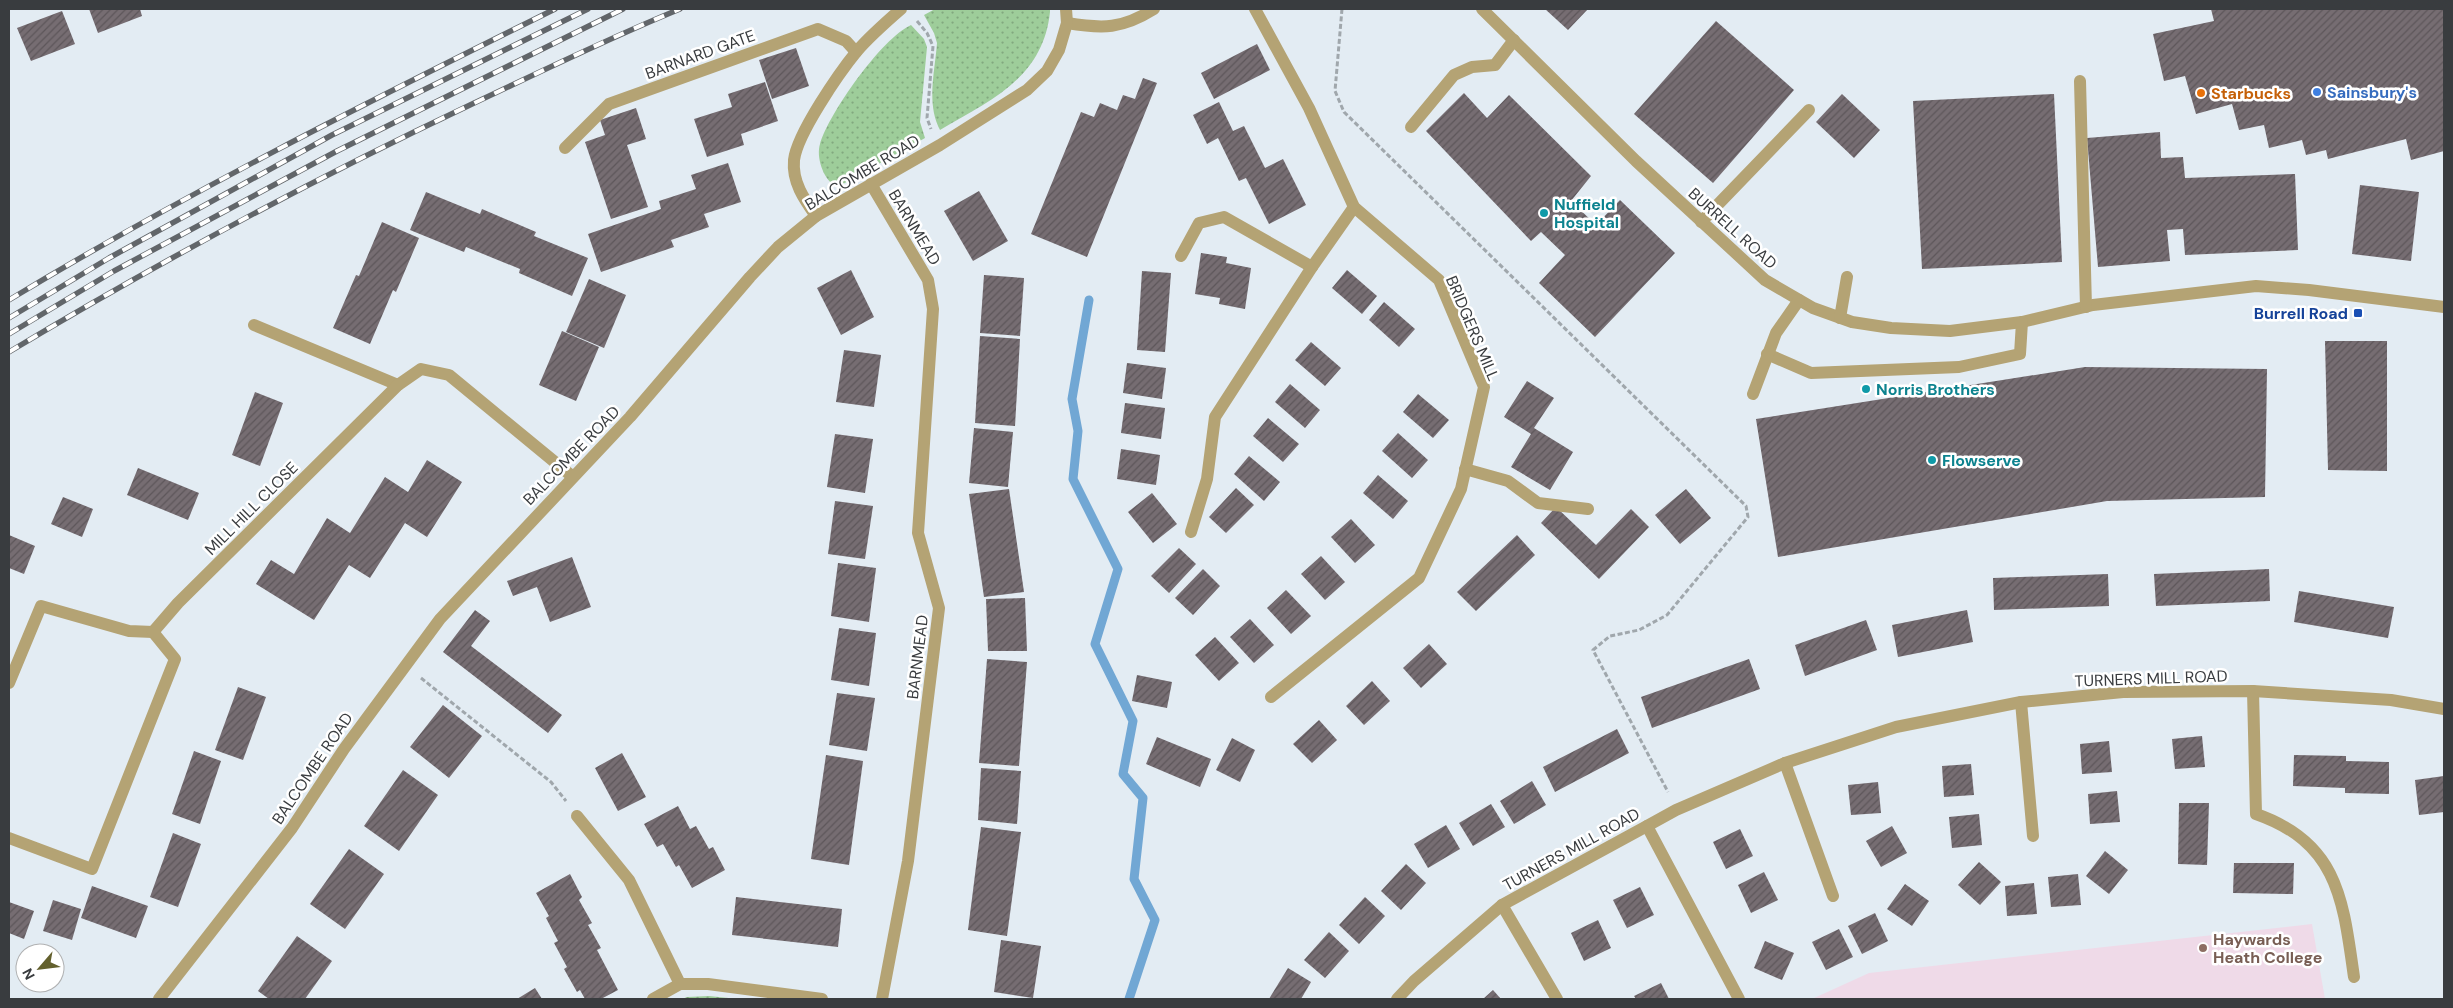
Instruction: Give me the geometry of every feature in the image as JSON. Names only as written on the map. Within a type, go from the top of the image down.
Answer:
[{"type":"street","name":"BALCOMBE ROAD","points":[[158,999],[292,828],[344,749],[405,665],[471,584],[630,417],[750,277],[778,247],[816,216],[940,144],[1027,90],[1047,71],[1060,50],[1067,23],[1066,9]]},
{"type":"street","points":[[1067,23],[1109,28],[1125,24],[1154,9]]},
{"type":"street","name":"BRIDGERS MILL","points":[[1255,9],[1309,108],[1354,207],[1439,280],[1484,387],[1461,489],[1419,578],[1271,697]]},
{"type":"street","name":"BURRELL ROAD","points":[[1482,9],[1701,222],[1765,280],[1813,308],[1852,322],[1891,328],[1950,331],[2022,322],[2086,307],[2256,286],[2309,290],[2444,307]]},
{"type":"street","points":[[816,216],[796,183],[794,162],[798,143],[814,114],[856,52],[907,12]]},
{"type":"street","name":"BARNARD GATE","points":[[565,148],[609,104],[818,29],[846,41],[856,52]]},
{"type":"street","points":[[1411,127],[1454,75],[1472,67],[1495,65],[1514,40]]},
{"type":"street","points":[[2080,81],[2086,307]]},
{"type":"street","points":[[1701,222],[1809,110]]},
{"type":"street","name":"BARNMEAD","points":[[871,184],[928,280],[934,309],[918,533],[940,608],[908,861],[882,999]]},
{"type":"street","points":[[1191,532],[1207,478],[1215,418],[1312,267],[1354,207]]},
{"type":"street","points":[[1181,256],[1198,223],[1224,217],[1312,267]]},
{"type":"street","points":[[1840,318],[1848,276]]},
{"type":"street","points":[[1753,394],[1776,333],[1799,300]]},
{"type":"street","points":[[1768,354],[1810,373],[1959,367],[2020,354],[2022,322]]},
{"type":"street","points":[[254,325],[398,385]]},
{"type":"street","name":"MILL HILL CLOSE","points":[[153,632],[178,603],[398,385],[421,369],[449,375],[573,477]]},
{"type":"street","points":[[1466,469],[1508,481],[1538,503],[1588,509]]},
{"type":"street","points":[[9,682],[41,606],[129,631],[153,632],[175,658],[92,869],[9,838]]},
{"type":"street","points":[[2253,691],[2256,814],[2281,823],[2319,855],[2336,881],[2343,910],[2354,977]]},
{"type":"street","name":"TURNERS MILL ROAD","points":[[1397,999],[1414,980],[1502,905],[1646,826],[1676,810],[1784,763],[1896,727],[2021,702],[2123,692],[2253,691],[2391,700],[2444,709]]},
{"type":"street","points":[[2021,702],[2033,836]]},
{"type":"street","points":[[1784,763],[1833,896]]},
{"type":"street","points":[[577,816],[629,880],[680,984]]},
{"type":"street","points":[[1646,826],[1739,999]]},
{"type":"street","points":[[1502,905],[1557,999]]},
{"type":"street","points":[[653,999],[680,984],[708,984],[822,999]]},
{"type":"path","points":[[1342,9],[1335,91],[1344,112],[1746,506],[1748,517],[1667,614],[1639,630],[1610,636],[1593,650],[1676,810]]},
{"type":"path","points":[[907,12],[927,33],[933,46],[927,118],[940,144]]},
{"type":"path","points":[[405,665],[491,736],[551,782],[577,816]]},
{"type":"shaded area","name":"Haywards Heath College","points":[[2312,924],[2325,999],[1812,999],[1869,973]]},
{"type":"green space","points":[[935,9],[1050,9],[1045,35],[1037,54],[1026,70],[995,97],[940,130],[933,109],[932,98],[937,43],[924,15]]},
{"type":"green space","points":[[911,25],[924,39],[927,47],[920,122],[925,138],[843,184],[834,185],[821,167],[819,155],[820,144],[825,131],[845,96],[872,60],[899,33]]},
{"type":"green space","points":[[709,996],[738,999],[682,999]]},
{"type":"building","points":[[89,9],[140,9],[142,16],[98,33]]},
{"type":"building","points":[[1545,9],[1588,9],[1568,30]]},
{"type":"building","name":"Sainsbury's","points":[[2211,9],[2444,9],[2444,151],[2411,160],[2406,139],[2328,159],[2326,150],[2306,155],[2302,140],[2269,148],[2264,125],[2239,130],[2232,104],[2196,114],[2185,76],[2164,81],[2153,34],[2214,21]]},
{"type":"building","points":[[62,11],[75,44],[31,61],[17,28]]},
{"type":"building","points":[[1716,21],[1794,90],[1713,183],[1634,114]]},
{"type":"building","points":[[1257,44],[1270,70],[1214,99],[1201,73]]},
{"type":"building","points":[[796,48],[809,86],[772,99],[759,60]]},
{"type":"building","points":[[1143,78],[1157,83],[1087,257],[1031,234],[1081,112],[1094,117],[1100,103],[1117,110],[1123,95],[1135,99]]},
{"type":"building","points":[[765,82],[778,121],[741,134],[744,145],[707,157],[694,119],[732,107],[728,94]]},
{"type":"building","name":"Nuffield Hospital","points":[[1464,93],[1487,118],[1509,95],[1591,176],[1571,201],[1596,225],[1620,200],[1675,253],[1595,337],[1539,283],[1565,255],[1541,232],[1531,241],[1426,131]]},
{"type":"building","points":[[1842,94],[1880,130],[1854,158],[1816,122]]},
{"type":"building","points":[[2054,94],[2062,262],[1922,269],[1913,101]]},
{"type":"building","points":[[1219,102],[1233,131],[1244,126],[1265,168],[1283,159],[1306,205],[1269,224],[1246,178],[1239,181],[1218,138],[1207,144],[1193,115]]},
{"type":"building","points":[[636,108],[646,139],[627,145],[648,207],[611,219],[585,142],[605,135],[600,120]]},
{"type":"building","points":[[2160,132],[2161,158],[2183,157],[2185,178],[2295,174],[2298,250],[2185,255],[2183,229],[2167,230],[2170,261],[2098,267],[2087,138]]},
{"type":"building","points":[[728,163],[741,202],[704,214],[709,227],[671,240],[674,247],[601,272],[588,234],[661,209],[659,201],[696,189],[691,175]]},
{"type":"building","points":[[2360,185],[2419,192],[2411,261],[2352,254]]},
{"type":"building","points":[[979,191],[1008,241],[973,261],[944,211]]},
{"type":"building","points":[[426,192],[480,214],[482,209],[536,232],[534,236],[588,258],[572,296],[519,273],[520,269],[466,247],[464,252],[410,230]]},
{"type":"building","points":[[382,222],[419,238],[396,292],[393,290],[370,344],[333,328],[356,275],[359,276]]},
{"type":"building","points":[[1201,253],[1227,257],[1226,263],[1251,268],[1245,309],[1219,304],[1220,298],[1195,294]]},
{"type":"building","points":[[851,270],[874,317],[841,335],[817,288]]},
{"type":"building","points":[[1347,270],[1377,296],[1362,314],[1332,288]]},
{"type":"building","points":[[1142,271],[1171,273],[1165,352],[1137,350]]},
{"type":"building","points":[[984,275],[1024,278],[1020,336],[980,333]]},
{"type":"building","points":[[589,279],[626,295],[604,348],[566,332]]},
{"type":"building","points":[[1384,302],[1415,329],[1399,347],[1369,320]]},
{"type":"building","points":[[562,331],[599,347],[576,401],[539,385]]},
{"type":"building","points":[[980,336],[1020,339],[1015,426],[975,423]]},
{"type":"building","points":[[2325,341],[2387,341],[2387,471],[2328,470]]},
{"type":"building","points":[[1311,342],[1341,368],[1325,386],[1295,360]]},
{"type":"building","points":[[844,350],[881,355],[874,407],[836,402]]},
{"type":"building","points":[[1127,363],[1166,368],[1162,399],[1123,393]]},
{"type":"building","name":"Flowserve","points":[[2085,367],[2267,369],[2265,497],[2107,501],[1778,557],[1756,419]]},
{"type":"building","points":[[1527,381],[1554,398],[1534,428],[1573,452],[1550,490],[1511,467],[1531,434],[1504,417]]},
{"type":"building","points":[[1290,384],[1320,410],[1305,428],[1275,402]]},
{"type":"building","points":[[255,392],[283,403],[260,466],[232,455]]},
{"type":"building","points":[[1418,394],[1449,420],[1433,438],[1403,412]]},
{"type":"building","points":[[1125,403],[1165,408],[1161,439],[1121,433]]},
{"type":"building","points":[[1268,418],[1299,444],[1283,462],[1253,436]]},
{"type":"building","points":[[974,428],[1013,432],[1008,487],[969,483]]},
{"type":"building","points":[[1398,433],[1428,460],[1412,478],[1382,451]]},
{"type":"building","points":[[835,434],[873,439],[865,493],[827,487]]},
{"type":"building","points":[[1121,449],[1160,455],[1156,485],[1117,479]]},
{"type":"building","points":[[1249,456],[1280,482],[1264,501],[1234,474]]},
{"type":"building","points":[[427,460],[462,482],[427,537],[405,523],[370,578],[349,565],[314,620],[256,584],[271,560],[294,574],[327,518],[350,533],[385,477],[408,492]]},
{"type":"building","points":[[138,468],[199,493],[188,520],[127,495]]},
{"type":"building","points":[[1378,475],[1408,501],[1393,519],[1363,493]]},
{"type":"building","points":[[1236,488],[1254,505],[1226,533],[1209,517]]},
{"type":"building","points":[[1009,489],[1024,592],[984,597],[969,494]]},
{"type":"building","points":[[1686,489],[1711,518],[1680,544],[1655,515]]},
{"type":"building","points":[[1152,493],[1177,524],[1153,543],[1128,512]]},
{"type":"building","points":[[63,497],[93,509],[82,537],[51,524]]},
{"type":"building","points":[[835,501],[873,506],[865,559],[828,554]]},
{"type":"building","points":[[1556,507],[1596,545],[1631,509],[1649,527],[1599,579],[1541,523]]},
{"type":"building","points":[[1351,519],[1375,545],[1355,563],[1331,537]]},
{"type":"building","points":[[9,535],[35,546],[24,574],[9,568]]},
{"type":"building","points":[[1517,535],[1535,555],[1476,611],[1457,592]]},
{"type":"building","points":[[1179,548],[1196,564],[1169,593],[1151,576]]},
{"type":"building","points":[[1321,556],[1345,582],[1325,600],[1301,574]]},
{"type":"building","points":[[572,557],[591,607],[550,622],[537,587],[513,596],[507,581]]},
{"type":"building","points":[[838,563],[876,568],[869,622],[831,616]]},
{"type":"building","points":[[1203,569],[1220,586],[1193,615],[1175,598]]},
{"type":"building","points":[[2269,569],[2270,601],[2156,606],[2154,574]]},
{"type":"building","points":[[2108,574],[2109,606],[1994,610],[1993,578]]},
{"type":"building","points":[[1286,590],[1311,616],[1291,634],[1267,608]]},
{"type":"building","points":[[2299,591],[2394,607],[2388,638],[2294,622]]},
{"type":"building","points":[[1025,598],[1027,651],[988,651],[986,599]]},
{"type":"building","points":[[475,610],[490,621],[471,646],[562,715],[548,733],[443,652]]},
{"type":"building","points":[[1967,610],[1973,642],[1898,657],[1892,625]]},
{"type":"building","points":[[1250,619],[1274,645],[1254,663],[1230,637]]},
{"type":"building","points":[[1866,620],[1877,650],[1805,676],[1795,645]]},
{"type":"building","points":[[839,628],[876,633],[869,686],[831,680]]},
{"type":"building","points":[[1215,637],[1239,663],[1219,681],[1195,655]]},
{"type":"building","points":[[1429,644],[1447,664],[1421,688],[1403,668]]},
{"type":"building","points":[[987,659],[1027,662],[1019,766],[979,763]]},
{"type":"building","points":[[1749,659],[1760,689],[1652,728],[1641,697]]},
{"type":"building","points":[[1137,675],[1172,682],[1167,708],[1132,701]]},
{"type":"building","points":[[1372,681],[1390,701],[1364,725],[1346,706]]},
{"type":"building","points":[[238,687],[266,697],[243,760],[215,750]]},
{"type":"building","points":[[837,693],[875,698],[867,751],[829,745]]},
{"type":"building","points":[[443,705],[482,736],[449,778],[410,747]]},
{"type":"building","points":[[1319,720],[1337,740],[1312,763],[1293,744]]},
{"type":"building","points":[[1617,729],[1629,753],[1555,792],[1543,767]]},
{"type":"building","points":[[2202,736],[2205,767],[2175,769],[2172,739]]},
{"type":"building","points":[[1157,737],[1211,759],[1200,787],[1146,764]]},
{"type":"building","points":[[1232,738],[1255,750],[1240,782],[1216,770]]},
{"type":"building","points":[[2109,741],[2112,772],[2082,774],[2080,744]]},
{"type":"building","points":[[194,751],[221,761],[200,824],[172,814]]},
{"type":"building","points":[[622,753],[646,797],[618,811],[595,768]]},
{"type":"building","points":[[826,755],[863,761],[849,865],[811,859]]},
{"type":"building","points":[[2294,755],[2346,756],[2346,761],[2389,762],[2389,794],[2345,793],[2345,788],[2293,786]]},
{"type":"building","points":[[1971,764],[1974,795],[1944,797],[1942,766]]},
{"type":"building","points":[[981,768],[1021,771],[1017,824],[978,820]]},
{"type":"building","points":[[403,770],[438,795],[399,851],[364,826]]},
{"type":"building","points":[[2444,776],[2444,812],[2419,815],[2415,780]]},
{"type":"building","points":[[1532,781],[1546,805],[1514,824],[1500,801]]},
{"type":"building","points":[[1878,782],[1881,813],[1851,815],[1848,785]]},
{"type":"building","points":[[2117,791],[2120,822],[2090,824],[2088,794]]},
{"type":"building","points":[[2179,803],[2209,803],[2207,865],[2178,864]]},
{"type":"building","points":[[1491,804],[1505,827],[1473,846],[1459,823]]},
{"type":"building","points":[[678,806],[690,829],[696,826],[709,849],[713,847],[725,870],[692,888],[679,865],[676,867],[663,844],[657,847],[644,824]]},
{"type":"building","points":[[1979,814],[1982,845],[1952,848],[1949,817]]},
{"type":"building","points":[[1446,825],[1460,849],[1428,868],[1414,844]]},
{"type":"building","points":[[1892,826],[1907,853],[1881,867],[1866,841]]},
{"type":"building","points":[[981,827],[1021,832],[1007,936],[968,930]]},
{"type":"building","points":[[1740,829],[1753,856],[1726,869],[1713,842]]},
{"type":"building","points":[[173,833],[201,844],[178,907],[150,897]]},
{"type":"building","points":[[349,849],[384,874],[345,929],[310,904]]},
{"type":"building","points":[[2105,851],[2128,870],[2109,894],[2086,876]]},
{"type":"building","points":[[1979,862],[2001,882],[1980,905],[1958,885]]},
{"type":"building","points":[[2234,863],[2294,863],[2293,894],[2233,893]]},
{"type":"building","points":[[1406,864],[1426,883],[1401,910],[1381,891]]},
{"type":"building","points":[[1764,872],[1778,900],[1751,913],[1738,885]]},
{"type":"building","points":[[570,874],[582,897],[579,900],[592,923],[588,925],[601,948],[597,950],[618,990],[601,999],[585,999],[580,990],[577,992],[564,969],[567,967],[554,943],[558,941],[546,918],[549,916],[536,893]]},
{"type":"building","points":[[2078,874],[2081,905],[2051,907],[2048,877]]},
{"type":"building","points":[[2034,883],[2037,914],[2007,916],[2005,886]]},
{"type":"building","points":[[1905,884],[1929,901],[1912,926],[1887,909]]},
{"type":"building","points":[[92,886],[148,906],[136,938],[81,918]]},
{"type":"building","points":[[1640,887],[1654,915],[1627,928],[1613,900]]},
{"type":"building","points":[[736,897],[842,909],[838,947],[732,935]]},
{"type":"building","points":[[1365,897],[1385,916],[1359,944],[1339,925]]},
{"type":"building","points":[[53,900],[81,909],[72,940],[43,931]]},
{"type":"building","points":[[9,902],[34,911],[24,939],[9,933]]},
{"type":"building","points":[[1875,913],[1888,941],[1862,954],[1848,926]]},
{"type":"building","points":[[1598,920],[1611,948],[1584,961],[1571,933]]},
{"type":"building","points":[[1839,929],[1853,957],[1826,970],[1812,942]]},
{"type":"building","points":[[1329,932],[1349,951],[1325,978],[1304,960]]},
{"type":"building","points":[[297,936],[332,961],[305,999],[269,999],[258,991]]},
{"type":"building","points":[[1001,940],[1041,946],[1033,998],[994,992]]},
{"type":"building","points":[[1765,941],[1794,953],[1782,980],[1754,968]]},
{"type":"building","points":[[1288,968],[1311,982],[1301,999],[1269,999]]},
{"type":"building","points":[[1661,983],[1669,999],[1636,999],[1634,996]]},
{"type":"building","points":[[535,988],[542,999],[517,999]]},
{"type":"building","points":[[1493,990],[1501,999],[1483,999]]},
{"type":"waterway","points":[[1089,300],[1072,399],[1078,431],[1073,479],[1118,569],[1095,644],[1133,721],[1123,774],[1143,798],[1134,879],[1155,920],[1129,999]]},
{"type":"railway","points":[[9,300],[211,185],[348,113],[555,9]]},
{"type":"railway","points":[[9,318],[109,258],[332,135],[588,9]]},
{"type":"railway","points":[[9,334],[114,271],[337,151],[623,9]]},
{"type":"railway","points":[[9,352],[122,286],[294,192],[470,105],[680,9]]},
{"type":"place","name":"Sainsbury's","points":[[2317,92]]},
{"type":"place","name":"Starbucks","points":[[2201,93]]},
{"type":"place","name":"Nuffield Hospital","points":[[1544,213]]},
{"type":"place","name":"Burrell Road","points":[[2358,313]]},
{"type":"place","name":"Norris Brothers","points":[[1866,389]]},
{"type":"place","name":"Flowserve","points":[[1932,460]]},
{"type":"place","name":"Haywards Heath College","points":[[2203,948]]}]
